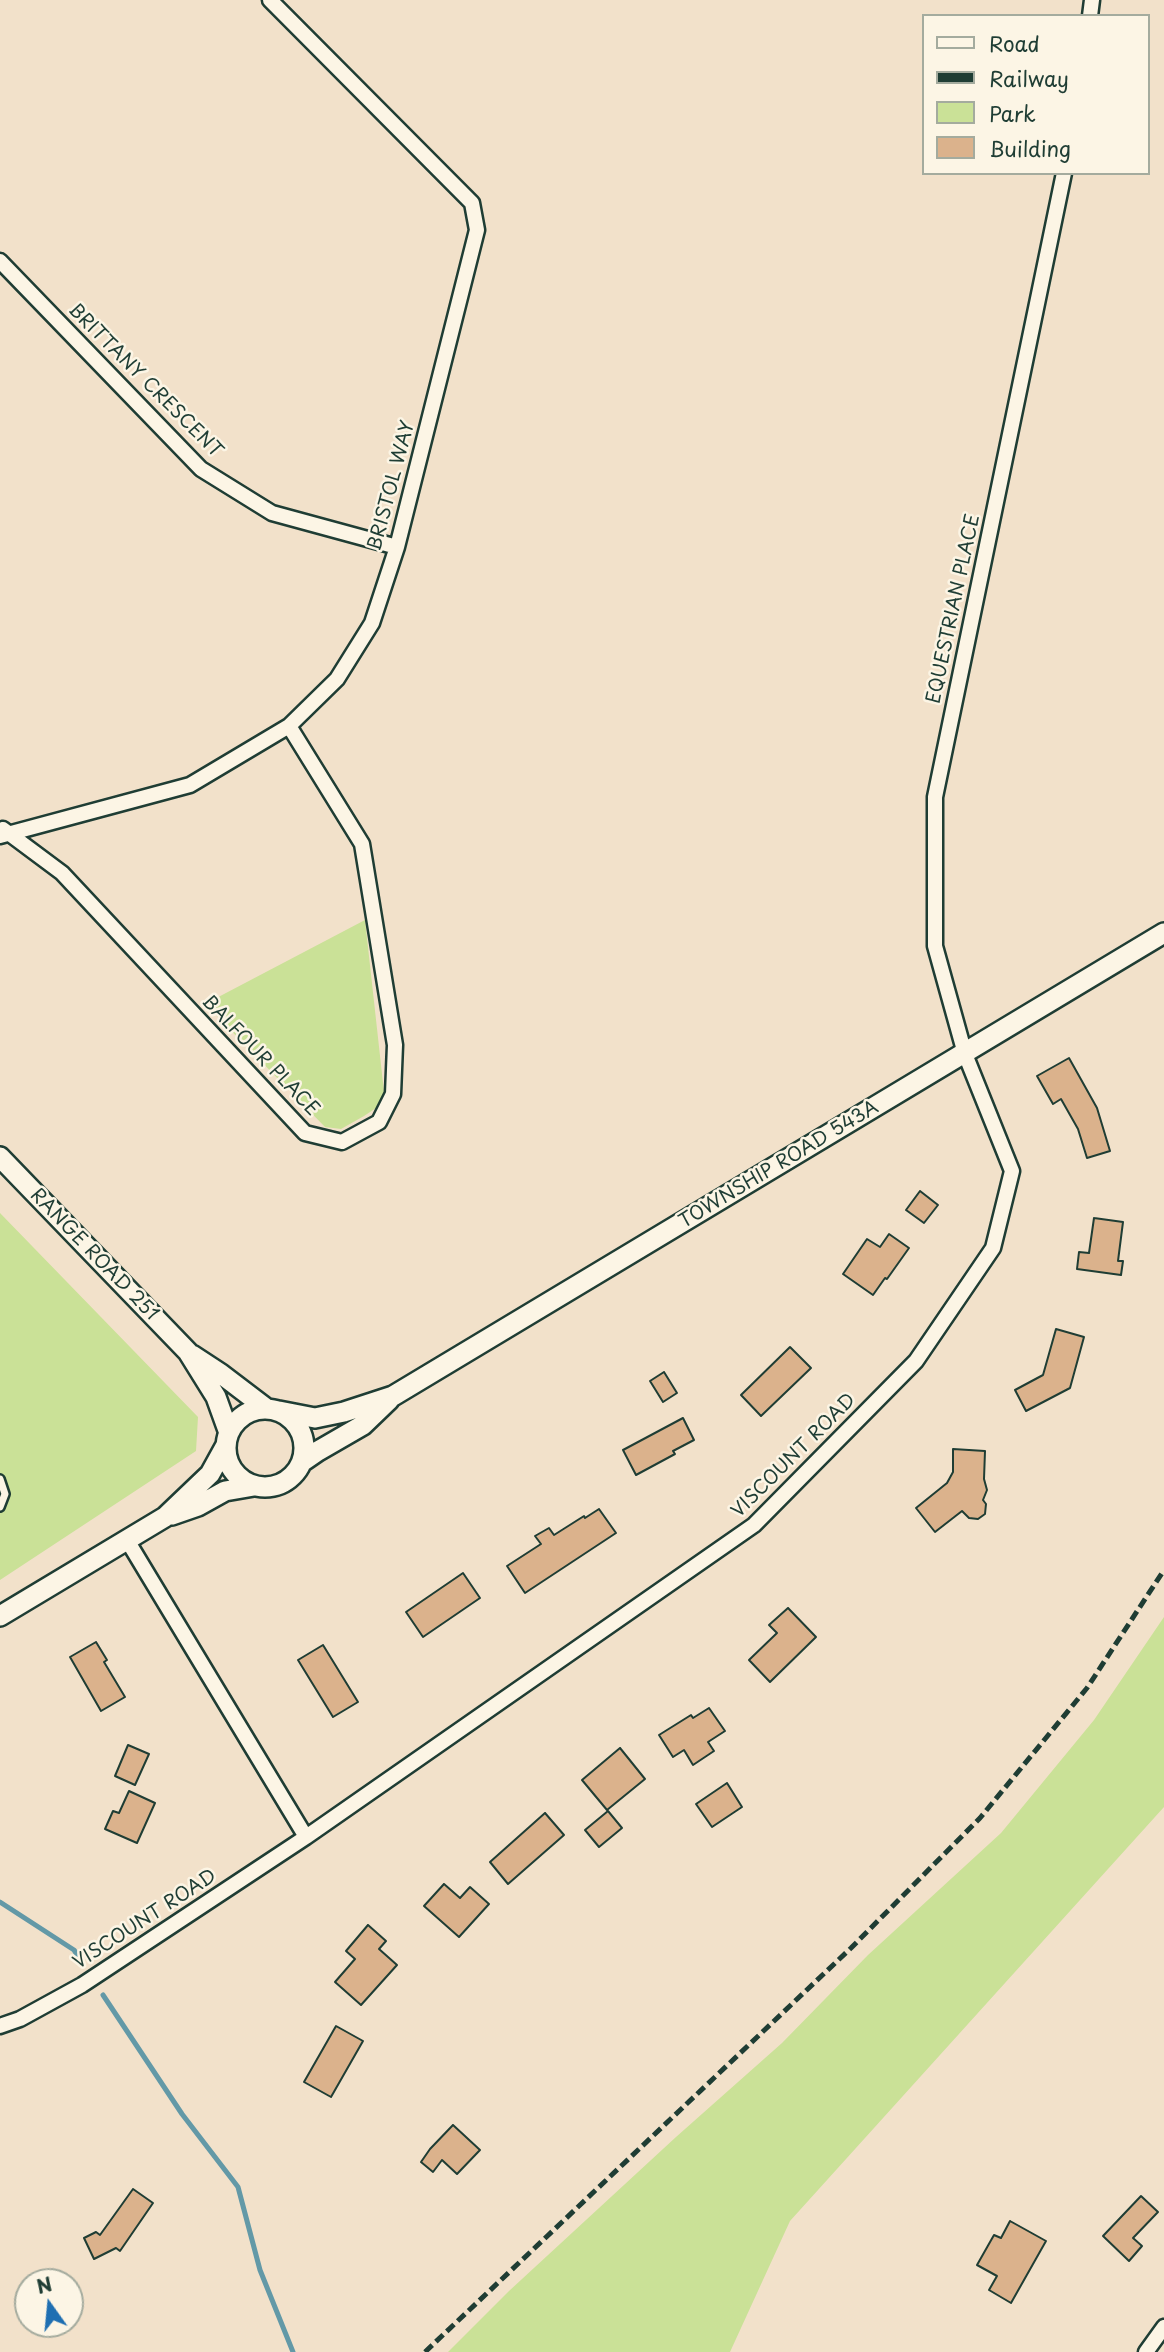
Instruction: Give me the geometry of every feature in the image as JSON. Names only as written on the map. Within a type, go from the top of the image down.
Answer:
[{"type":"main road","name":"TOWNSHIP ROAD 543A","points":[[273,1410],[315,1418],[393,1396],[1164,933]]},
{"type":"main road","name":"RANGE ROAD 251","points":[[0,1157],[188,1352],[216,1397],[227,1439]]},
{"type":"main road","name":"RANGE ROAD 251","points":[[188,1352],[273,1410]]},
{"type":"main road","name":"TOWNSHIP ROAD 543A","points":[[302,1462],[363,1425],[393,1396]]},
{"type":"main road","points":[[0,1616],[165,1517],[210,1474],[227,1439],[235,1423],[244,1415],[255,1410],[273,1410],[290,1418],[303,1438],[302,1462],[288,1480],[266,1488],[254,1486],[233,1471],[227,1458],[227,1439]]},
{"type":"main road","points":[[165,1517],[198,1506],[225,1492],[254,1486]]},
{"type":"street","name":"BRISTOL WAY","points":[[2,831],[190,785],[289,726],[337,679],[372,623],[397,547],[477,230],[472,203],[270,0]]},
{"type":"street","name":"EQUESTRIAN PLACE","points":[[965,1054],[934,946],[935,797],[1064,175]]},
{"type":"street","name":"BRITTANY CRESCENT","points":[[0,261],[201,469],[272,513],[397,547]]},
{"type":"street","name":"BALFOUR PLACE","points":[[2,831],[62,873],[305,1133],[342,1142],[379,1122],[393,1094],[396,1045],[362,844],[289,726]]},
{"type":"street","name":"VISCOUNT ROAD","points":[[0,2026],[20,2019],[82,1985],[306,1837],[754,1525],[916,1361],[993,1248],[1012,1171],[965,1054]]},
{"type":"street","points":[[127,1540],[306,1837]]},
{"type":"street","points":[[1146,2352],[1164,2327]]},
{"type":"lane","points":[[0,1479],[5,1494],[0,1507]]},
{"type":"green space","points":[[365,920],[384,1092],[379,1106],[364,1116],[341,1129],[325,1127],[205,1004]]},
{"type":"green space","points":[[0,1213],[198,1417],[196,1451],[0,1580]]},
{"type":"green space","points":[[1164,1617],[1164,1807],[790,2221],[730,2352],[448,2352],[509,2291],[782,2043],[868,1955],[1001,1833],[1094,1720]]},
{"type":"building","points":[[1069,1058],[1097,1108],[1110,1151],[1087,1158],[1078,1129],[1061,1099],[1053,1104],[1037,1076]]},
{"type":"building","points":[[920,1191],[938,1205],[924,1223],[906,1210]]},
{"type":"building","points":[[1094,1218],[1123,1222],[1118,1261],[1123,1261],[1121,1275],[1077,1269],[1079,1252],[1089,1253]]},
{"type":"building","points":[[889,1234],[909,1248],[873,1295],[843,1274],[867,1239],[880,1247]]},
{"type":"building","points":[[1056,1329],[1084,1337],[1070,1388],[1026,1411],[1015,1390],[1043,1375]]},
{"type":"building","points":[[790,1347],[811,1368],[761,1416],[741,1395]]},
{"type":"building","points":[[664,1372],[677,1393],[663,1402],[650,1381]]},
{"type":"building","points":[[683,1418],[694,1440],[673,1451],[675,1454],[636,1475],[623,1450]]},
{"type":"building","points":[[953,1449],[985,1451],[985,1514],[978,1519],[969,1518],[962,1511],[935,1532],[916,1508],[947,1483],[953,1472]]},
{"type":"building","points":[[599,1509],[616,1533],[525,1593],[507,1566],[541,1544],[535,1536],[549,1528],[554,1535]]},
{"type":"building","points":[[463,1573],[480,1598],[423,1637],[406,1612]]},
{"type":"building","points":[[788,1608],[816,1637],[770,1682],[749,1660],[777,1633],[769,1625]]},
{"type":"building","points":[[96,1642],[107,1660],[104,1662],[125,1697],[101,1711],[70,1657]]},
{"type":"building","points":[[323,1645],[358,1702],[333,1717],[298,1660]]},
{"type":"building","points":[[709,1708],[725,1731],[708,1742],[714,1751],[693,1765],[684,1750],[673,1757],[659,1735],[691,1715],[693,1718]]},
{"type":"building","points":[[128,1745],[149,1754],[135,1785],[115,1776]]},
{"type":"building","points":[[620,1748],[645,1779],[607,1810],[582,1780]]},
{"type":"building","points":[[727,1783],[742,1807],[712,1827],[696,1804]]},
{"type":"building","points":[[129,1791],[155,1803],[137,1843],[105,1829],[113,1811],[119,1813]]},
{"type":"building","points":[[608,1811],[622,1828],[599,1847],[585,1830]]},
{"type":"building","points":[[545,1813],[564,1835],[508,1884],[490,1862]]},
{"type":"building","points":[[444,1884],[460,1898],[470,1887],[489,1904],[459,1937],[424,1906]]},
{"type":"building","points":[[368,1925],[386,1941],[379,1949],[397,1965],[361,2005],[335,1982],[355,1959],[346,1951]]},
{"type":"building","points":[[336,2026],[363,2041],[331,2097],[304,2082]]},
{"type":"building","points":[[453,2125],[480,2150],[457,2174],[442,2160],[433,2172],[421,2162]]},
{"type":"building","points":[[133,2189],[153,2203],[120,2251],[116,2248],[94,2259],[84,2238],[96,2232],[100,2235]]},
{"type":"building","points":[[1141,2196],[1158,2212],[1133,2238],[1142,2246],[1129,2261],[1103,2236]]},
{"type":"building","points":[[1010,2221],[1046,2241],[1011,2303],[989,2290],[997,2276],[977,2265],[994,2235],[1001,2238]]},
{"type":"waterway","points":[[0,1902],[74,1950],[82,1962]]},
{"type":"waterway","points":[[103,1995],[182,2114],[238,2187],[260,2270],[293,2352]]},
{"type":"railway","points":[[425,2352],[851,1948],[980,1818],[1087,1688],[1164,1570]]}]
